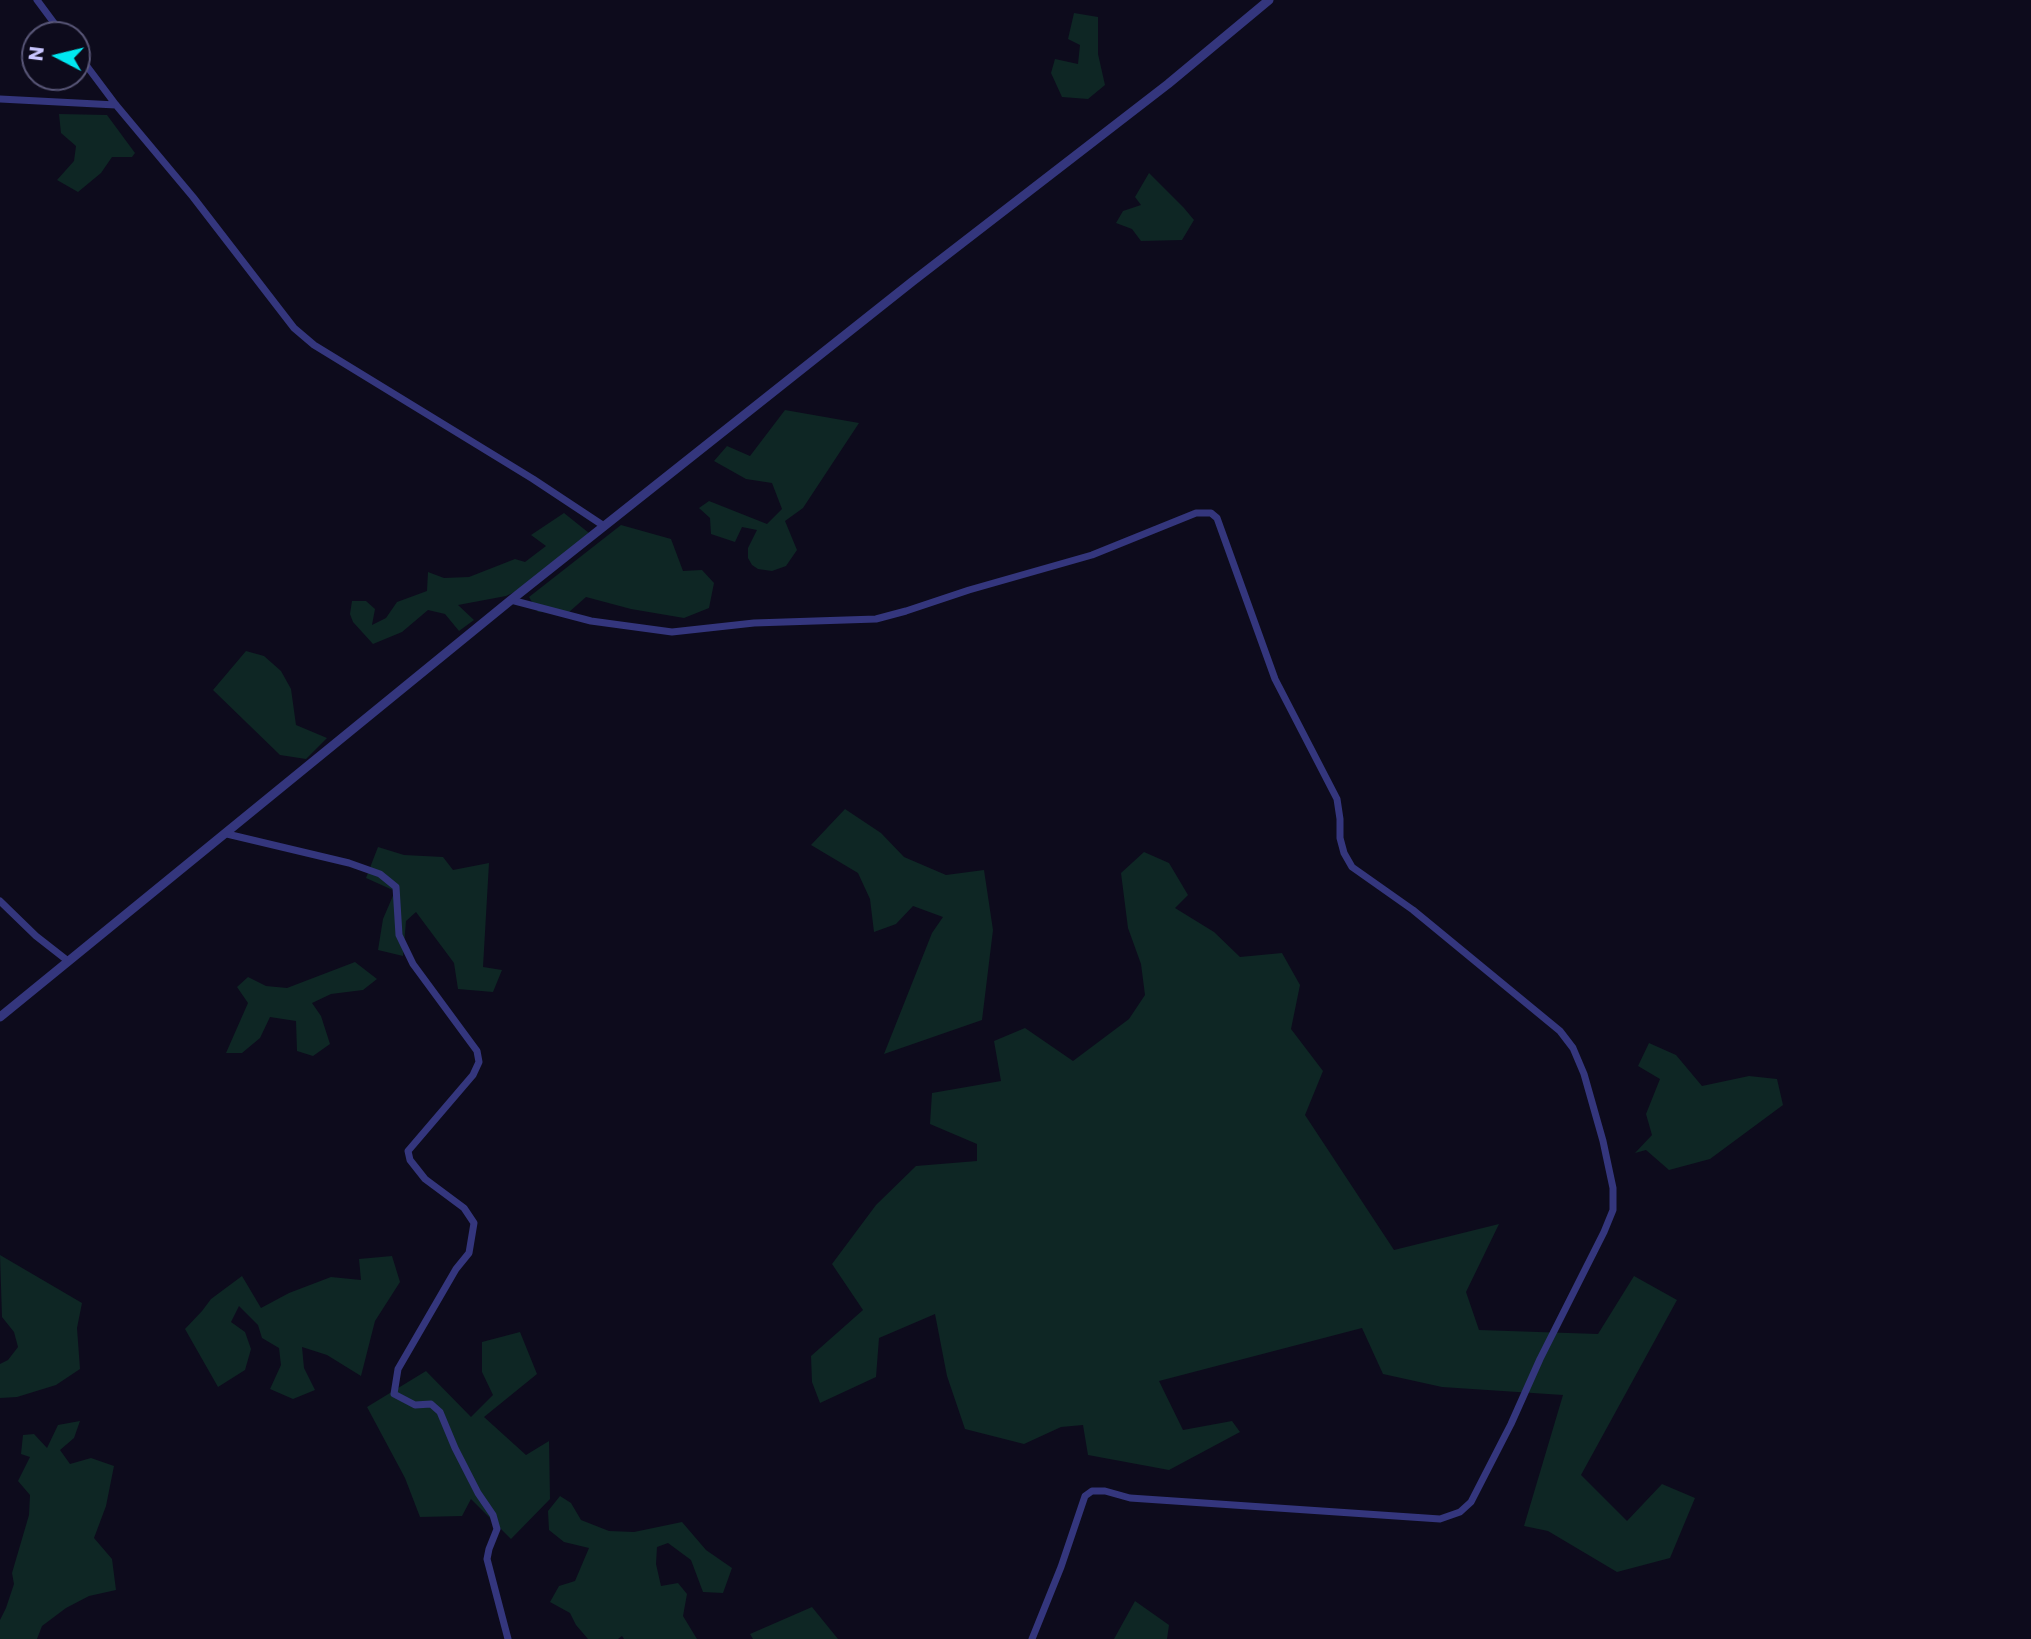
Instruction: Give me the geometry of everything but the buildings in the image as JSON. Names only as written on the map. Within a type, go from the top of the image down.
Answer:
[{"type":"street","points":[[37,0],[53,21]]},
{"type":"street","points":[[0,1017],[511,600],[913,281],[1168,84],[1269,0]]},
{"type":"street","points":[[91,71],[294,328],[314,345],[522,472],[604,526]]},
{"type":"street","points":[[0,99],[116,104]]},
{"type":"street","points":[[511,600],[591,621],[672,632],[754,623],[876,619],[1092,555],[1196,513],[1211,513],[1217,519],[1275,678],[1337,799],[1340,838],[1352,867],[1413,910],[1560,1031],[1573,1048],[1584,1074],[1603,1141],[1613,1188],[1613,1210],[1471,1502],[1460,1512],[1440,1519],[1130,1498],[1105,1491],[1092,1491],[1085,1496],[1066,1555],[1032,1639]]},
{"type":"street","points":[[227,834],[349,863],[380,874],[396,887],[399,936],[413,964],[477,1051],[479,1062],[473,1075],[408,1151],[410,1160],[425,1179],[464,1208],[474,1223],[469,1253],[456,1269],[398,1369],[394,1394],[415,1405],[430,1404],[440,1412],[478,1493],[493,1515],[497,1529],[487,1559],[508,1639]]},
{"type":"street","points":[[0,901],[36,936],[68,961]]},
{"type":"green space","points":[[1074,13],[1098,17],[1098,54],[1105,85],[1088,99],[1062,97],[1051,73],[1055,59],[1078,64],[1080,45],[1068,39]]},
{"type":"green space","points":[[59,114],[107,115],[135,153],[132,157],[112,157],[101,173],[78,192],[57,180],[74,161],[76,146],[61,133]]},
{"type":"green space","points":[[1149,173],[1194,220],[1182,240],[1141,241],[1132,229],[1116,223],[1123,211],[1141,205],[1135,197]]},
{"type":"green space","points":[[785,410],[859,423],[803,508],[785,521],[797,550],[786,566],[772,571],[758,569],[748,558],[748,548],[757,530],[742,527],[735,542],[711,534],[710,518],[699,508],[709,501],[767,524],[782,509],[772,483],[746,479],[714,461],[727,446],[750,456]]},
{"type":"green space","points":[[564,513],[589,533],[534,583],[506,596],[458,605],[474,620],[459,631],[445,614],[428,610],[402,632],[373,644],[353,622],[350,614],[352,601],[366,601],[375,609],[372,625],[386,618],[397,602],[427,591],[428,572],[444,578],[469,577],[515,559],[525,562],[546,546],[531,535]]},
{"type":"green space","points":[[621,525],[671,539],[683,571],[702,570],[714,583],[709,608],[684,618],[631,609],[586,597],[568,613],[538,612],[529,597]]},
{"type":"green space","points":[[246,651],[264,656],[281,671],[291,689],[296,725],[327,738],[306,759],[280,755],[213,690]]},
{"type":"green space","points":[[845,809],[881,833],[904,857],[946,875],[984,870],[993,930],[982,1020],[884,1054],[932,933],[943,917],[913,906],[896,924],[874,932],[870,899],[858,873],[811,845]]},
{"type":"green space","points":[[378,847],[404,855],[443,857],[453,870],[489,863],[483,967],[502,970],[493,992],[458,989],[454,963],[416,912],[406,921],[403,956],[378,950],[383,919],[395,891],[366,878]]},
{"type":"green space","points":[[1144,852],[1169,863],[1188,895],[1175,908],[1214,932],[1240,957],[1282,953],[1300,985],[1291,1029],[1323,1071],[1305,1115],[1394,1250],[1499,1224],[1466,1292],[1479,1330],[1598,1334],[1634,1276],[1677,1300],[1581,1475],[1627,1521],[1662,1484],[1695,1498],[1670,1558],[1617,1572],[1548,1531],[1524,1526],[1563,1395],[1442,1387],[1383,1374],[1362,1328],[1159,1381],[1183,1430],[1232,1421],[1240,1432],[1169,1470],[1088,1455],[1083,1425],[1061,1427],[1024,1444],[965,1429],[947,1376],[935,1314],[879,1338],[876,1377],[820,1403],[812,1382],[811,1356],[863,1310],[832,1264],[876,1205],[916,1166],[977,1161],[977,1144],[930,1124],[932,1093],[1001,1081],[994,1041],[1025,1028],[1073,1061],[1129,1019],[1145,995],[1141,964],[1128,928],[1121,873]]},
{"type":"green space","points":[[355,962],[377,979],[363,990],[331,994],[312,1003],[321,1016],[330,1044],[313,1056],[297,1051],[296,1021],[270,1017],[260,1038],[242,1053],[226,1053],[248,1003],[237,987],[248,977],[266,986],[287,988]]},
{"type":"green space","points":[[1649,1043],[1676,1055],[1702,1086],[1749,1076],[1777,1079],[1783,1105],[1710,1159],[1669,1170],[1646,1150],[1635,1153],[1652,1135],[1646,1114],[1660,1079],[1638,1066]]},
{"type":"green space","points":[[0,1255],[82,1303],[77,1328],[80,1369],[56,1385],[17,1397],[0,1398],[0,1364],[8,1360],[18,1347],[14,1332],[2,1317]]},
{"type":"green space","points":[[392,1256],[400,1282],[375,1321],[361,1376],[327,1355],[302,1347],[304,1368],[315,1390],[293,1399],[270,1389],[281,1365],[279,1348],[262,1338],[258,1325],[239,1306],[231,1322],[245,1332],[251,1349],[245,1370],[218,1387],[185,1329],[211,1299],[242,1276],[261,1308],[289,1293],[331,1277],[361,1280],[359,1259]]},
{"type":"green space","points":[[520,1332],[537,1374],[484,1417],[526,1455],[549,1441],[550,1499],[511,1539],[471,1499],[462,1516],[420,1517],[405,1478],[367,1407],[426,1371],[471,1417],[493,1395],[482,1372],[482,1342]]},
{"type":"green space","points":[[80,1421],[74,1438],[60,1450],[70,1464],[91,1458],[114,1466],[106,1506],[94,1538],[112,1559],[116,1590],[89,1596],[66,1608],[42,1626],[37,1639],[0,1639],[0,1620],[14,1584],[12,1573],[29,1515],[30,1495],[18,1481],[30,1457],[21,1454],[23,1435],[34,1434],[47,1448],[58,1425]]},
{"type":"green space","points":[[560,1496],[571,1503],[581,1520],[609,1531],[634,1532],[682,1522],[706,1550],[732,1568],[723,1593],[703,1592],[691,1560],[668,1543],[657,1547],[656,1564],[661,1586],[678,1583],[687,1594],[683,1616],[697,1639],[624,1639],[622,1636],[618,1639],[588,1639],[570,1613],[550,1602],[559,1586],[575,1581],[589,1548],[564,1542],[549,1530],[548,1511]]},
{"type":"green space","points":[[1135,1601],[1169,1625],[1167,1639],[1114,1639]]},
{"type":"green space","points":[[812,1607],[838,1639],[753,1639],[750,1634]]}]
